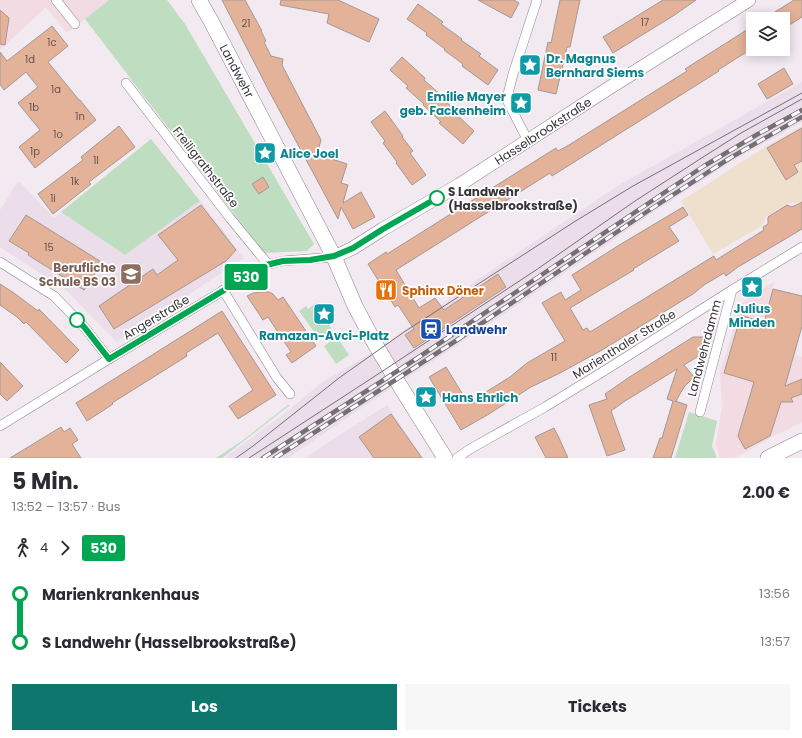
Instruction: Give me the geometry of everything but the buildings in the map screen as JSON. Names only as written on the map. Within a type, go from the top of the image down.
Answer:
[{"type":"main road","name":"Landwehr","points":[[199,0],[334,256],[355,306],[371,336],[445,458]]},
{"type":"main road","points":[[768,458],[802,441]]},
{"type":"street","points":[[56,0],[75,24]]},
{"type":"street","points":[[528,141],[507,98],[513,74],[537,0]]},
{"type":"street","name":"Hasselbrookstraße","points":[[334,256],[353,248],[443,195],[748,0]]},
{"type":"street","name":"Freiligrathstraße","points":[[126,83],[268,264]]},
{"type":"street","name":"Marienthaler Straße","points":[[457,458],[604,371],[802,247]]},
{"type":"street","name":"Angerstraße","points":[[0,426],[268,264],[334,256]]},
{"type":"street","points":[[0,262],[54,296],[85,328],[109,359]]},
{"type":"street","points":[[223,290],[277,378],[290,394]]},
{"type":"street","name":"Landwehrdamm","points":[[700,412],[732,290]]},
{"type":"shaded area","points":[[0,0],[109,0],[67,33],[46,7],[0,50]]},
{"type":"shaded area","points":[[802,82],[802,122],[729,163],[288,458],[224,458],[284,414],[320,384],[396,336],[621,184]]},
{"type":"shaded area","points":[[802,126],[802,201],[787,204],[766,217],[763,225],[713,254],[681,201],[765,147]]},
{"type":"shaded area","name":"Berufliche Schule BS 03","points":[[20,182],[54,218],[61,212],[125,255],[200,201],[244,258],[117,342],[66,290],[0,247],[0,210],[17,183]]},
{"type":"shaded area","points":[[774,282],[764,319],[801,329],[795,355],[802,357],[802,422],[735,458],[720,458],[716,445],[722,406],[720,372],[741,304],[751,295]]},
{"type":"shaded area","points":[[387,405],[423,458],[304,458]]},
{"type":"green space","points":[[109,0],[167,0],[185,24],[314,244],[307,251],[264,253],[85,19]]},
{"type":"green space","points":[[151,139],[200,201],[125,255],[61,212]]},
{"type":"green space","points":[[316,303],[320,303],[322,309],[317,316],[318,319],[321,322],[327,322],[333,331],[319,339],[299,311],[306,306],[308,309]]},
{"type":"green space","points":[[337,337],[349,355],[336,364],[324,346]]},
{"type":"green space","points":[[290,405],[222,458],[216,458],[242,441]]},
{"type":"green space","points":[[689,412],[717,421],[712,446],[717,458],[675,458]]},
{"type":"tram line","points":[[236,458],[339,378],[404,332],[574,222],[633,186],[802,93]]},
{"type":"tram line","points":[[249,458],[536,270],[635,201],[741,133],[802,99]]},
{"type":"railway","points":[[263,458],[419,357],[704,166],[802,110]]},
{"type":"railway","points":[[275,458],[454,342],[651,209],[730,158],[802,117]]},
{"type":"bus line","name":"530","points":[[77,320],[109,359],[268,264],[334,256],[353,248],[437,198]]},
{"type":"place","name":"Dr. Magnus Bernhard Siems","points":[[530,65]]},
{"type":"place","name":"Emilie Mayer geb. Fackenheim","points":[[521,103]]},
{"type":"place","name":"Alice Joel","points":[[265,153]]},
{"type":"place","name":"S Landwehr (Hasselbrookstraße)","points":[[437,198]]},
{"type":"place","name":"Berufliche Schule BS 03","points":[[131,274]]},
{"type":"place","name":"Julius Minden","points":[[752,287]]},
{"type":"place","name":"Sphinx Döner","points":[[386,290]]},
{"type":"place","name":"Ramazan-Avci-Platz","points":[[324,314]]},
{"type":"place","name":"Landwehr","points":[[431,329]]},
{"type":"place","name":"Hans Ehrlich","points":[[426,397]]}]
